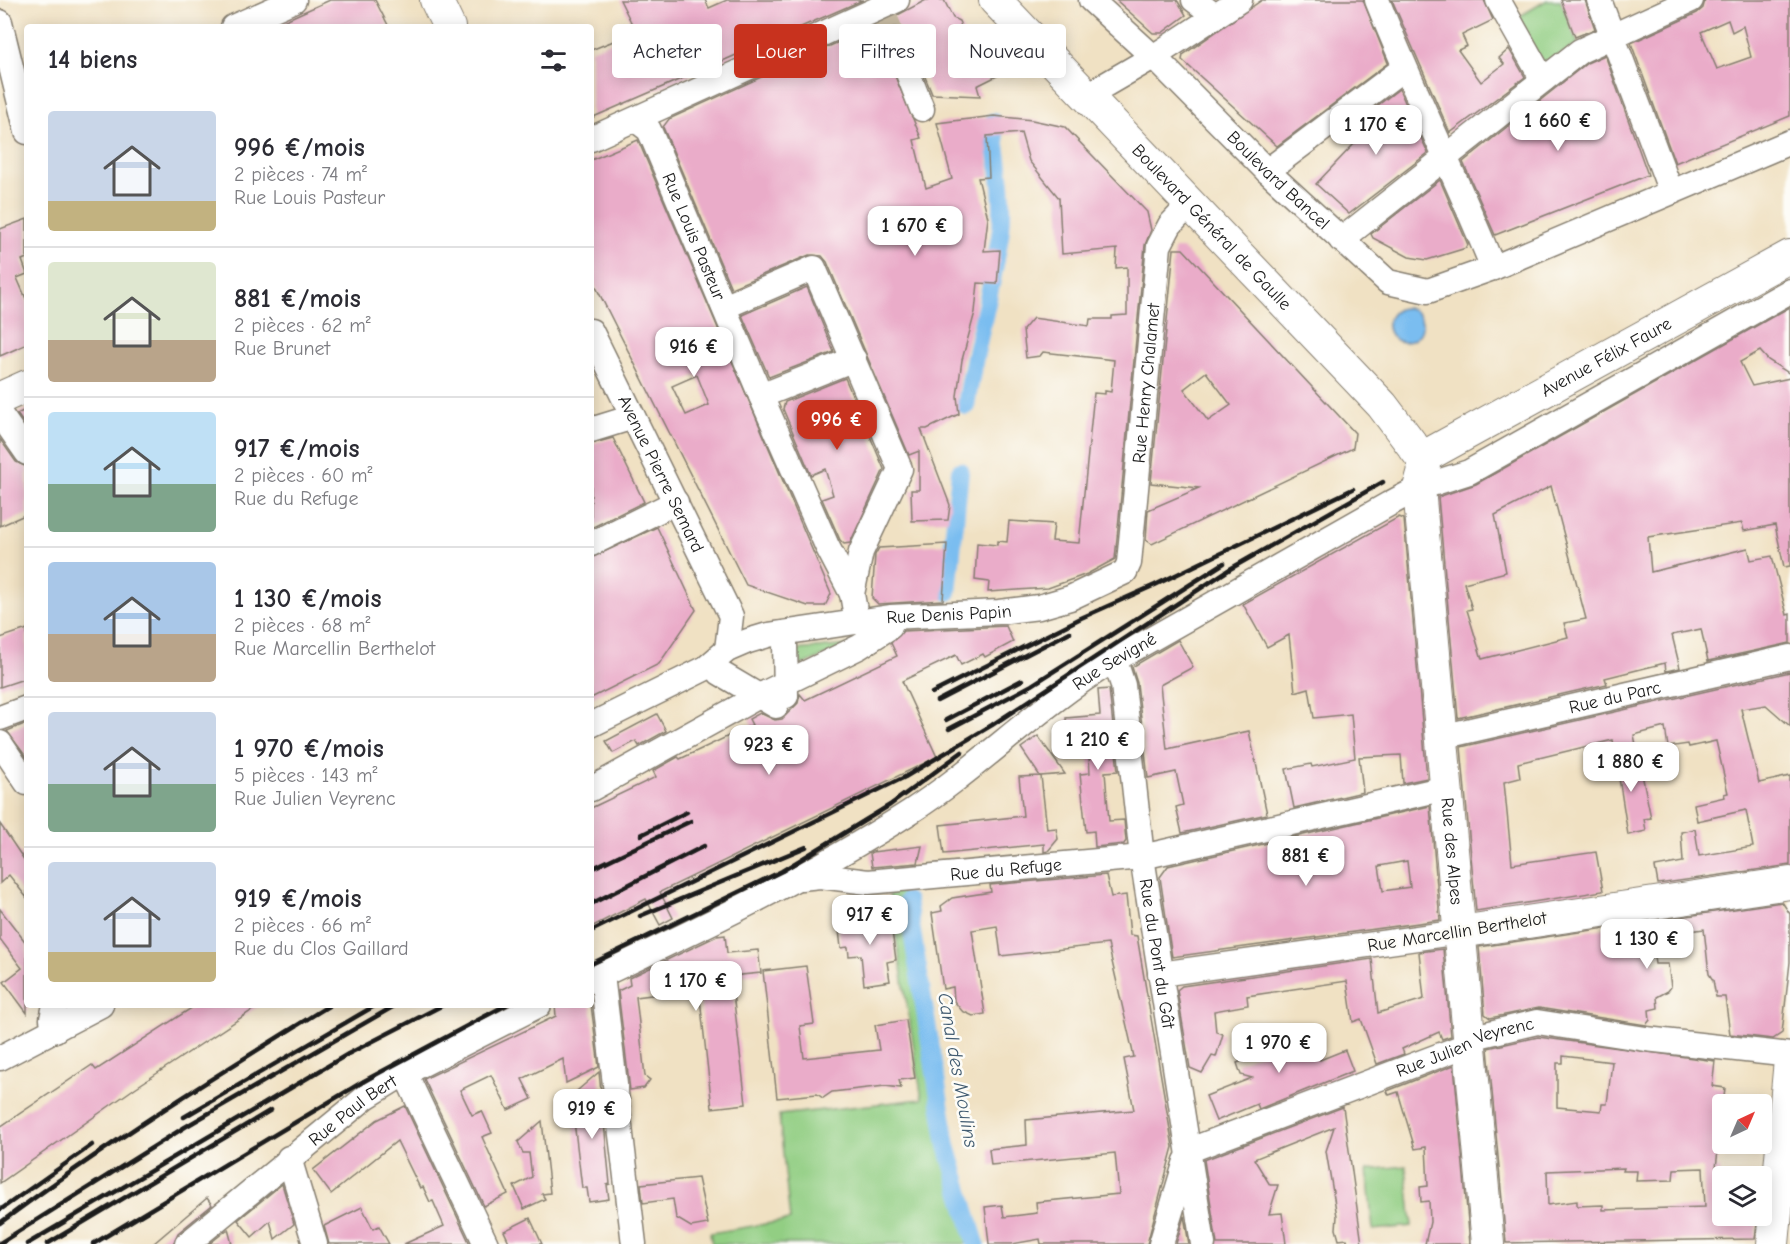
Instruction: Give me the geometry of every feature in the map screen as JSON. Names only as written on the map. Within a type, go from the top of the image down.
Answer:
[{"type":"main road","points":[[413,0],[425,24]]},
{"type":"main road","points":[[436,0],[448,24]]},
{"type":"main road","name":"Boulevard Général de Gaulle","points":[[995,0],[1382,405],[1421,473]]},
{"type":"main road","name":"Avenue Félix Faure","points":[[1421,473],[1790,256]]},
{"type":"main road","points":[[0,398],[24,387]]},
{"type":"main road","name":"Rue des Alpes","points":[[1421,473],[1446,788],[1488,1244]]},
{"type":"main road","name":"Rue Marcellin Berthelot","points":[[1460,932],[1790,884]]},
{"type":"main road","points":[[1773,1244],[1789,1069]]},
{"type":"street","points":[[240,24],[294,0]]},
{"type":"street","name":"Boulevard Bancel","points":[[1091,0],[1153,57],[1267,171],[1388,282],[1428,291],[1493,268],[1790,142]]},
{"type":"street","points":[[1194,0],[1214,15]]},
{"type":"street","points":[[1086,96],[1153,57],[1240,0]]},
{"type":"street","points":[[1377,0],[1404,68],[1446,157],[1493,268]]},
{"type":"street","points":[[1498,0],[1543,80]]},
{"type":"street","points":[[1599,0],[1671,192]]},
{"type":"street","points":[[1341,240],[1580,51],[1691,0]]},
{"type":"street","points":[[594,138],[890,16],[922,109]]},
{"type":"street","points":[[0,22],[24,115]]},
{"type":"street","points":[[1267,171],[1404,68]]},
{"type":"street","name":"Rue Louis Pasteur","points":[[636,120],[649,130],[653,139],[761,396],[827,546],[852,594],[857,622]]},
{"type":"street","name":"Rue Henry Chalamet","points":[[1125,572],[1129,563],[1159,246],[1170,225],[1190,204]]},
{"type":"street","points":[[724,307],[814,268],[900,469],[861,552],[852,594]]},
{"type":"street","name":"Rue Sevigné","points":[[797,879],[926,802],[1071,687],[1421,473],[1469,472],[1790,291]]},
{"type":"street","name":"Avenue Pierre Semard","points":[[594,337],[731,616]]},
{"type":"street","points":[[761,396],[854,359]]},
{"type":"street","points":[[0,414],[24,449]]},
{"type":"street","points":[[594,429],[633,417]]},
{"type":"street","points":[[594,543],[676,502]]},
{"type":"street","name":"Rue Denis Papin","points":[[594,724],[706,668],[727,650],[857,622],[1039,607],[1070,598],[1125,572]]},
{"type":"street","points":[[727,650],[731,616],[776,638],[777,696]]},
{"type":"street","points":[[594,788],[777,696],[890,627]]},
{"type":"street","name":"Rue du Parc","points":[[1442,739],[1454,734],[1790,657]]},
{"type":"street","name":"Rue du Pont du Gât","points":[[1115,661],[1123,685],[1142,857],[1203,1244]]},
{"type":"street","points":[[720,673],[777,696]]},
{"type":"street","points":[[0,718],[24,709]]},
{"type":"street","points":[[0,743],[24,779]]},
{"type":"street","name":"Rue du Refuge","points":[[797,879],[820,876],[868,882],[1142,857],[1446,788]]},
{"type":"street","points":[[634,1244],[596,978],[797,879]]},
{"type":"street","name":"Rue Marcellin Berthelot","points":[[1160,974],[1460,932]]},
{"type":"street","points":[[54,1008],[52,1019],[55,1030]]},
{"type":"street","points":[[0,1058],[95,1008]]},
{"type":"street","name":"Rue Paul Bert","points":[[194,1241],[289,1158],[366,1097],[405,1073],[533,1008]]},
{"type":"street","name":"Rue Julien Veyrenc","points":[[1190,1150],[1482,1035],[1537,1022],[1618,1034],[1789,1069]]},
{"type":"street","points":[[405,1073],[486,1244]]},
{"type":"street","points":[[1161,1244],[1190,1150]]},
{"type":"street","points":[[289,1158],[315,1244]]},
{"type":"green space","points":[[1547,0],[1561,0],[1578,44],[1544,65],[1515,19]]},
{"type":"green space","points":[[851,645],[802,665],[795,650]]},
{"type":"green space","points":[[900,879],[934,1102],[969,1244],[712,1244],[710,1233],[790,1220],[779,1115],[922,1099],[887,880]]},
{"type":"green space","points":[[1406,1166],[1412,1226],[1373,1230],[1367,1170]]},
{"type":"water","points":[[1405,308],[1417,313],[1422,325],[1417,337],[1405,342],[1393,337],[1388,325],[1393,313]]},
{"type":"building","points":[[330,0],[375,0],[387,24],[277,24]]},
{"type":"building","points":[[620,0],[705,0],[709,8],[727,0],[863,0],[808,24],[734,24],[734,56],[722,61],[722,24],[632,24]]},
{"type":"building","points":[[926,0],[944,0],[953,18],[960,24],[948,24],[948,78],[993,78],[977,86],[980,96],[932,94],[925,78],[936,78],[936,24],[895,24],[892,18]]},
{"type":"building","points":[[1116,0],[1177,0],[1186,15],[1162,33],[1153,33]]},
{"type":"building","points":[[1262,0],[1363,0],[1388,63],[1277,146],[1182,60],[1183,55]]},
{"type":"building","points":[[1392,0],[1484,0],[1493,20],[1462,35],[1467,46],[1458,50],[1481,82],[1504,64],[1499,58],[1509,49],[1525,77],[1450,133]]},
{"type":"building","points":[[1561,0],[1585,0],[1595,29],[1575,37]]},
{"type":"building","points":[[1705,0],[1790,0],[1790,116],[1675,163],[1631,43],[1697,13],[1703,8]],"holes":[[[1728,20],[1732,32],[1743,26],[1751,57],[1717,69],[1701,32]]]},
{"type":"building","points":[[612,42],[612,78],[683,78],[594,117],[594,49]]},
{"type":"building","points":[[839,42],[839,78],[896,78],[921,138],[914,140],[926,188],[952,179],[937,123],[994,116],[1032,120],[1065,127],[1147,212],[1151,230],[1145,245],[1115,559],[1087,574],[1048,588],[988,592],[989,582],[975,580],[977,543],[997,545],[997,541],[1007,542],[1009,521],[1054,524],[1052,541],[1079,543],[1094,393],[1111,392],[1114,360],[1043,352],[1040,356],[1026,358],[1023,330],[1033,318],[1089,326],[1090,319],[1112,319],[1112,316],[1127,315],[1127,267],[1116,268],[1117,249],[1062,254],[1059,198],[1029,161],[1021,133],[987,136],[989,177],[978,178],[988,218],[984,251],[1000,250],[997,284],[978,283],[975,312],[962,360],[957,396],[959,414],[927,429],[921,429],[950,505],[948,520],[912,521],[911,490],[919,490],[919,451],[909,455],[827,262],[822,256],[809,255],[731,288],[663,127],[669,119],[759,78],[827,78],[827,47]]},
{"type":"building","points":[[1605,55],[1648,175],[1495,235],[1463,162],[1587,63]]},
{"type":"building","points":[[1399,89],[1428,153],[1349,214],[1316,184],[1373,124],[1364,116]]},
{"type":"building","points":[[638,140],[831,594],[825,606],[808,606],[746,585],[594,283],[594,159]],"holes":[[[697,375],[709,405],[686,415],[672,386]]]},
{"type":"building","points":[[1440,180],[1468,245],[1466,248],[1427,260],[1409,257],[1373,238],[1371,234]]},
{"type":"building","points":[[24,220],[24,259],[22,260],[24,275],[17,278],[24,294],[24,345],[0,356],[0,229]]},
{"type":"building","points":[[1174,249],[1183,249],[1355,433],[1353,448],[1152,544],[1146,540],[1148,510],[1199,488],[1151,483]],"holes":[[[1206,372],[1231,405],[1208,421],[1184,389]]]},
{"type":"building","points":[[807,287],[834,352],[769,377],[742,315]]},
{"type":"building","points":[[1790,307],[1790,374],[1768,360],[1760,351],[1740,362],[1752,386],[1790,378],[1790,566],[1784,567],[1775,525],[1744,531],[1742,523],[1648,537],[1651,572],[1748,548],[1751,560],[1772,556],[1787,615],[1790,614],[1790,643],[1708,661],[1701,629],[1672,635],[1680,668],[1666,671],[1665,663],[1605,678],[1607,684],[1458,718],[1438,497],[1476,484]],"holes":[[[1551,486],[1586,619],[1564,623],[1568,637],[1482,659],[1467,610],[1472,609],[1464,583],[1506,572],[1495,515]]]},
{"type":"building","points":[[845,378],[884,469],[850,543],[844,544],[840,540],[822,499],[833,495],[825,469],[811,475],[783,409],[785,402]]},
{"type":"building","points":[[24,410],[24,424],[17,414]]},
{"type":"building","points":[[613,438],[644,502],[594,527],[594,443]]},
{"type":"building","points":[[0,439],[16,462],[24,466],[24,515],[0,526]]},
{"type":"building","points":[[1399,517],[1404,519],[1427,778],[1403,783],[1401,755],[1359,757],[1363,792],[1294,808],[1286,769],[1311,764],[1312,767],[1355,758],[1351,714],[1314,718],[1309,688],[1295,692],[1289,635],[1267,647],[1243,604]]},
{"type":"building","points":[[657,527],[696,610],[659,664],[594,696],[594,557]]},
{"type":"building","points":[[947,544],[943,600],[878,604],[872,598],[875,555],[879,548]]},
{"type":"building","points":[[1006,626],[1013,642],[985,657],[983,654],[961,665],[956,655],[902,681],[937,757],[660,892],[673,918],[660,925],[646,899],[594,925],[594,807],[656,777],[653,771],[678,757],[680,759],[752,725],[749,719],[760,713],[775,720],[782,719],[798,703],[800,694],[805,700],[897,656],[891,643],[903,631]]},
{"type":"building","points":[[24,630],[24,679],[0,687],[0,638]]},
{"type":"building","points":[[1178,640],[1193,667],[1160,685],[1167,749],[1249,731],[1267,814],[1182,833],[1176,807],[1183,805],[1176,772],[1148,778],[1137,683],[1132,667]]},
{"type":"building","points":[[1790,672],[1790,726],[1766,705],[1741,709],[1759,783],[1790,776],[1790,865],[1658,884],[1655,867],[1683,862],[1681,832],[1695,829],[1699,856],[1753,847],[1746,810],[1697,821],[1694,804],[1725,797],[1724,794],[1728,793],[1716,741],[1689,747],[1688,744],[1668,747],[1665,727],[1634,735],[1651,818],[1644,819],[1646,831],[1628,835],[1613,740],[1518,763],[1520,778],[1504,782],[1512,864],[1596,852],[1603,891],[1476,911],[1461,747]]},
{"type":"building","points":[[1109,689],[1118,771],[1105,772],[1109,821],[1124,820],[1126,841],[1124,844],[1095,847],[1094,831],[1086,832],[1080,774],[1090,773],[1088,740],[1068,742],[1066,718],[1100,715],[1098,690]]},
{"type":"building","points":[[657,714],[666,731],[639,746],[636,741],[613,753],[606,741]]},
{"type":"building","points":[[24,724],[24,754],[7,731]]},
{"type":"building","points":[[1038,736],[1065,774],[1041,776],[1047,829],[1056,828],[1058,839],[1048,851],[1044,852],[1044,844],[944,854],[940,825],[1023,816],[1019,777],[1040,776],[1021,748]]},
{"type":"building","points":[[1430,806],[1440,920],[1172,957],[1160,877],[1168,866]],"holes":[[[1407,861],[1410,887],[1383,891],[1379,866]]]},
{"type":"building","points":[[0,824],[24,860],[24,894],[9,875],[0,883]]},
{"type":"building","points":[[922,846],[918,863],[872,867],[870,853],[872,852]]},
{"type":"building","points":[[1106,875],[1111,897],[1126,895],[1130,935],[1137,936],[1173,1147],[1147,1244],[1041,1244],[1040,1239],[1012,1244],[989,1244],[985,1207],[1002,1205],[1004,1217],[1037,1213],[1036,1202],[1119,1194],[1115,1153],[991,1165],[989,1149],[1027,1145],[1026,1120],[1134,1110],[1124,1059],[1134,1057],[1108,944],[1001,956],[997,926],[972,930],[985,1014],[973,1016],[962,1011],[954,1001],[953,987],[943,989],[932,913],[942,911],[941,906],[952,898],[991,892],[990,885]]},
{"type":"building","points":[[1782,902],[1790,914],[1790,962],[1782,1033],[1773,1039],[1730,1034],[1725,997],[1716,997],[1713,980],[1709,974],[1704,929],[1651,936],[1655,964],[1668,964],[1671,987],[1657,997],[1658,1008],[1649,1010],[1650,1020],[1646,1025],[1539,1008],[1490,1018],[1485,1014],[1479,947]]},
{"type":"building","points":[[0,909],[24,940],[24,1008],[27,1008],[27,1013],[4,982],[22,968],[0,939]]},
{"type":"building","points":[[884,917],[885,925],[891,924],[896,960],[887,962],[890,981],[864,985],[861,955],[849,956],[848,947],[841,948],[838,921]]},
{"type":"building","points":[[725,935],[727,953],[758,950],[761,973],[731,976],[746,1104],[712,1108],[699,989],[636,997],[645,1076],[650,1080],[644,1088],[630,1090],[618,991],[630,985],[629,978],[717,936]]},
{"type":"building","points":[[1443,949],[1451,1036],[1442,1039],[1439,1032],[1402,1049],[1404,1054],[1377,1064],[1361,1019],[1353,1022],[1347,981],[1247,996],[1248,1005],[1214,1011],[1216,1032],[1223,1034],[1216,1057],[1212,1056],[1202,1073],[1190,1068],[1177,990],[1182,986],[1372,959],[1378,1013],[1424,999],[1419,952]]},
{"type":"building","points":[[806,966],[814,1024],[800,1026],[804,1058],[879,1050],[875,1025],[906,1020],[915,1078],[899,1080],[901,1088],[885,1086],[832,1092],[823,1098],[817,1094],[777,1098],[763,971]]},
{"type":"building","points":[[191,1008],[255,1008],[135,1088],[0,1183],[0,1127],[92,1065],[96,1070]]},
{"type":"building","points":[[555,1008],[591,1008],[599,1067],[566,1083],[563,1059],[522,1079],[532,1099],[508,1110],[491,1075],[460,1090],[472,1115],[482,1111],[492,1133],[482,1137],[508,1194],[484,1206],[424,1079],[556,1016]]},
{"type":"building","points":[[1303,1024],[1320,1060],[1345,1050],[1353,1071],[1259,1109],[1257,1104],[1216,1121],[1206,1096],[1252,1078],[1241,1075],[1237,1063],[1267,1051],[1263,1039]]},
{"type":"building","points":[[1538,1037],[1715,1061],[1712,1086],[1725,1088],[1724,1094],[1712,1094],[1712,1154],[1718,1154],[1716,1166],[1712,1166],[1712,1226],[1757,1226],[1755,1239],[1506,1243],[1488,1048]],"holes":[[[1563,1056],[1612,1062],[1607,1104],[1602,1104],[1601,1111],[1557,1107],[1557,1063],[1563,1063]],[[1624,1168],[1623,1171],[1637,1171],[1636,1181],[1673,1180],[1674,1169],[1703,1168],[1705,1207],[1603,1210],[1603,1205],[1577,1206],[1577,1201],[1548,1205],[1547,1171]]]},
{"type":"building","points":[[1454,1065],[1470,1244],[1425,1244],[1430,1222],[1429,1201],[1421,1202],[1420,1187],[1428,1186],[1426,1147],[1415,1149],[1398,1092],[1389,1095],[1387,1091]]},
{"type":"building","points":[[599,1072],[610,1184],[607,1185],[609,1199],[589,1202],[587,1188],[582,1188],[571,1096]]},
{"type":"building","points":[[405,1106],[470,1244],[404,1244],[444,1226],[433,1201],[430,1202],[423,1187],[420,1188],[397,1141],[331,1194],[313,1170],[377,1120]]},
{"type":"building","points":[[1343,1107],[1362,1244],[1348,1244],[1347,1239],[1339,1240],[1336,1229],[1337,1216],[1326,1151],[1334,1127],[1254,1159],[1270,1185],[1278,1185],[1269,1214],[1282,1213],[1286,1244],[1217,1244],[1204,1160]]},
{"type":"building","points":[[542,1121],[550,1193],[542,1194],[545,1199],[524,1209],[514,1186],[532,1177],[529,1153],[523,1153],[518,1142]]},
{"type":"building","points":[[698,1178],[708,1224],[691,1227],[676,1218],[673,1199],[643,1203],[641,1184]]},
{"type":"building","points":[[282,1184],[294,1224],[275,1239],[270,1221],[252,1237],[238,1220]]},
{"type":"building","points":[[207,1198],[212,1205],[178,1233],[173,1244],[153,1244]]},
{"type":"building","points":[[362,1207],[373,1229],[379,1226],[389,1244],[329,1244],[324,1226]]},
{"type":"building","points":[[1184,1216],[1189,1244],[1176,1244]]},
{"type":"building","points":[[530,1218],[542,1244],[510,1244],[504,1231]]},
{"type":"building","points":[[228,1229],[232,1244],[209,1244]]},
{"type":"waterway","name":"Canal des Moulins","points":[[966,406],[1001,229],[1001,189],[993,122]]},
{"type":"waterway","name":"Canal des Moulins","points":[[948,592],[960,471]]},
{"type":"waterway","name":"Canal des Moulins","points":[[907,901],[947,1146],[976,1244]]},
{"type":"tunnel","points":[[886,19],[888,24]]},
{"type":"railway","points":[[594,930],[905,777],[992,725],[1230,569],[1383,482]]},
{"type":"railway","points":[[932,693],[1081,618],[1155,585],[1353,489]]},
{"type":"railway","points":[[949,729],[1032,685],[1224,563]]},
{"type":"railway","points":[[937,701],[1070,632]]},
{"type":"railway","points":[[946,720],[1022,680]]},
{"type":"railway","points":[[594,963],[782,871],[890,805],[962,752]]},
{"type":"railway","points":[[641,835],[687,812]]},
{"type":"railway","points":[[594,868],[691,821]]},
{"type":"railway","points":[[594,902],[704,846]]},
{"type":"railway","points":[[640,916],[806,847]]},
{"type":"railway","points":[[0,1223],[204,1083],[325,1008]]},
{"type":"railway","points":[[184,1117],[371,1008]]},
{"type":"railway","points":[[0,1243],[185,1127],[391,1008]]},
{"type":"railway","points":[[27,1244],[348,1054],[437,1008]]},
{"type":"railway","points":[[93,1244],[364,1081],[500,1008]]},
{"type":"railway","points":[[47,1244],[271,1110]]},
{"type":"railway","points":[[0,1210],[92,1145]]}]
